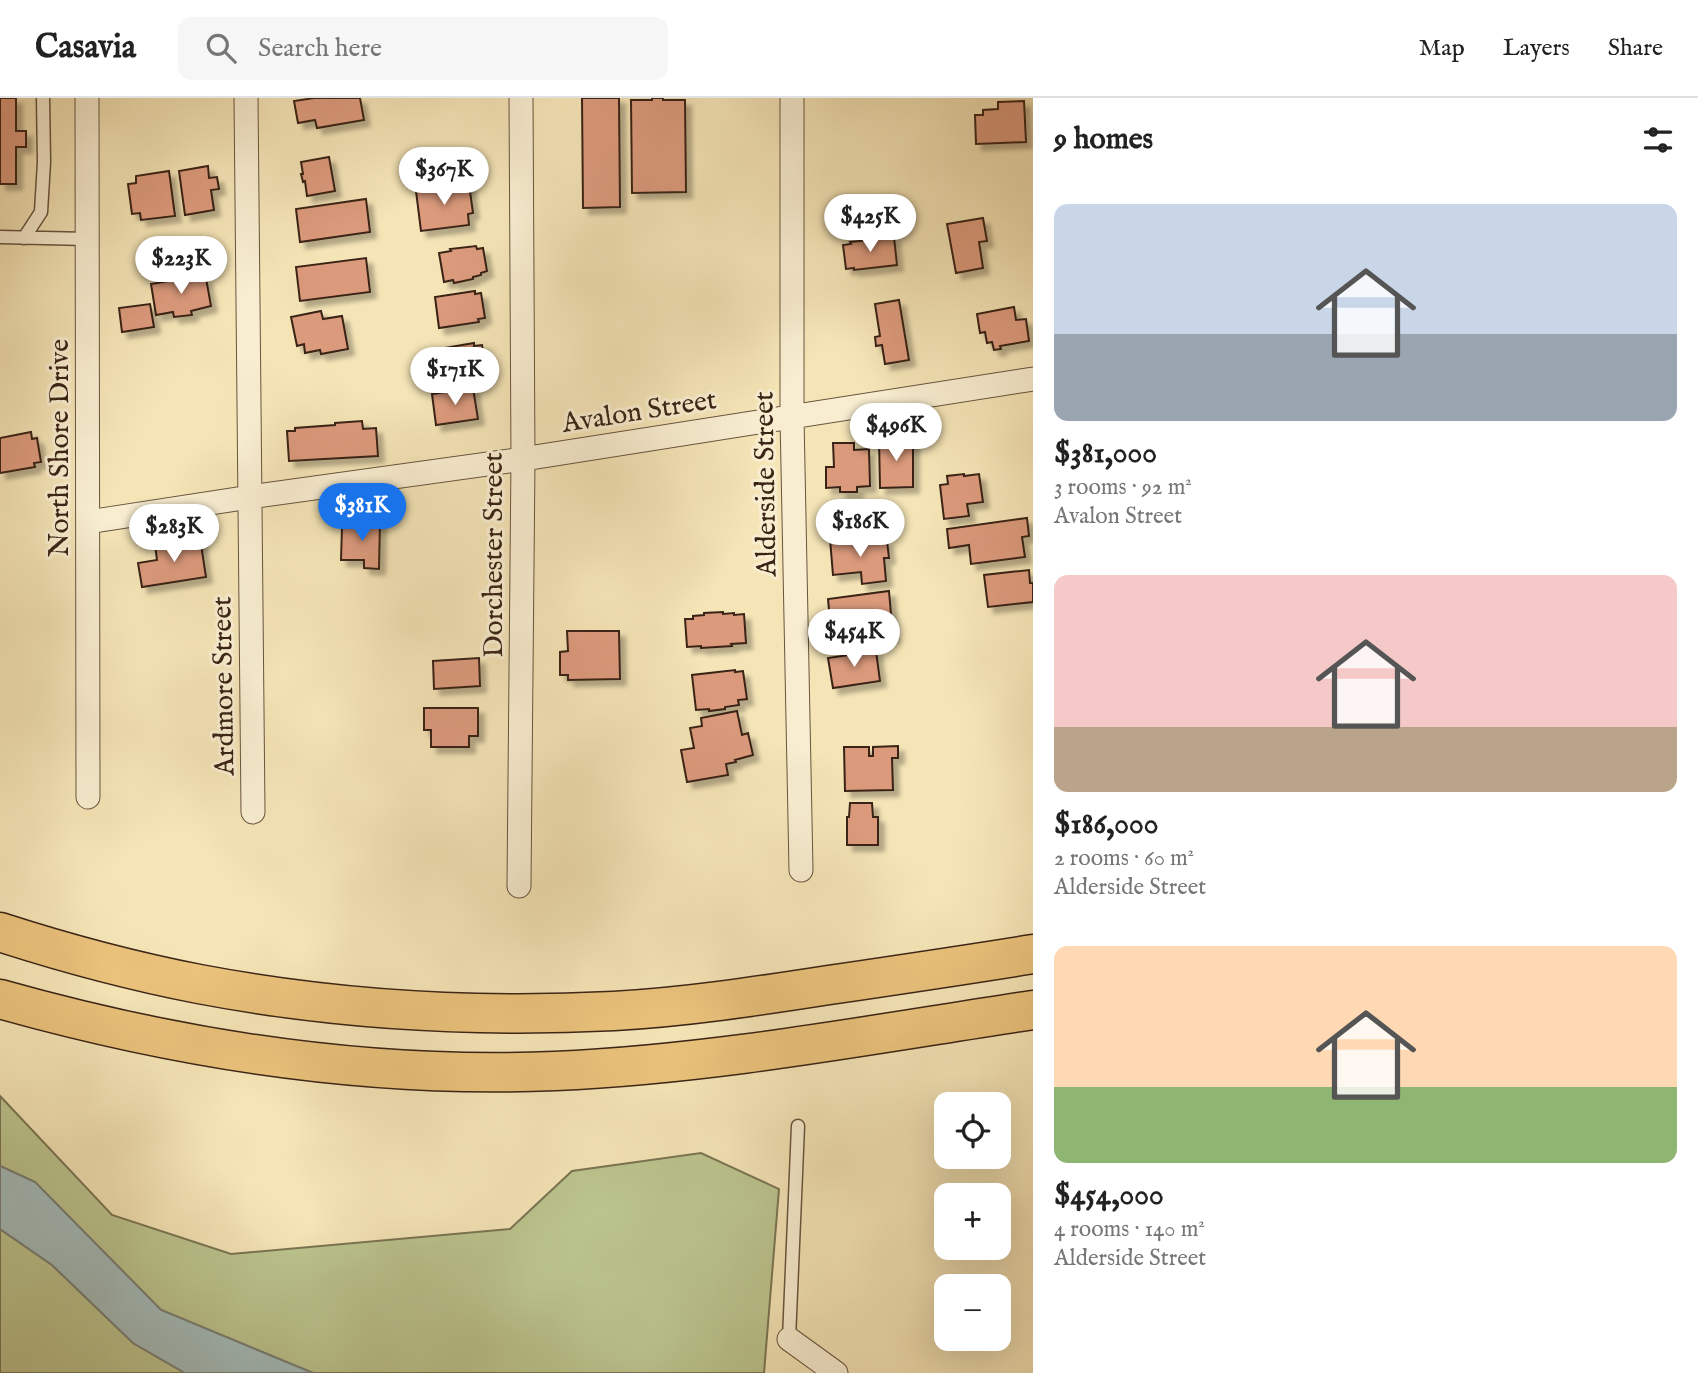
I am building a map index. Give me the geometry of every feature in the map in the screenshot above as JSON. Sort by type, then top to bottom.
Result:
[{"type":"highway","points":[[0,932],[116,965],[199,984],[282,998],[448,1013],[605,1011],[688,1004],[1033,954]]},
{"type":"highway","points":[[0,999],[139,1035],[239,1052],[370,1068],[472,1072],[555,1071],[721,1057],[1033,1010]]},
{"type":"street","name":"North Shore Drive","points":[[87,98],[88,797]]},
{"type":"street","name":"Ardmore Street","points":[[246,98],[253,811]]},
{"type":"street","name":"Dorchester Street","points":[[519,886],[523,459],[521,98]]},
{"type":"street","name":"Alderside Street","points":[[792,98],[792,416],[802,870]]},
{"type":"street","name":"Avalon Street","points":[[88,522],[523,459],[1033,379]]},
{"type":"street","points":[[789,1339],[836,1373]]},
{"type":"lane","points":[[24,238],[41,212],[44,162],[43,98]]},
{"type":"lane","points":[[0,237],[88,239]]},
{"type":"lane","points":[[789,1339],[799,1126]]},
{"type":"green space","points":[[0,1096],[112,1215],[231,1254],[510,1229],[572,1171],[701,1153],[779,1189],[764,1373],[313,1373],[161,1310],[35,1182],[0,1166]]},
{"type":"green space","points":[[0,1229],[52,1265],[133,1343],[185,1373],[0,1373]]},
{"type":"water","points":[[0,1166],[35,1182],[161,1310],[313,1373],[185,1373],[133,1343],[52,1265],[0,1229]]},
{"type":"building","points":[[0,98],[16,98],[16,131],[26,131],[26,147],[16,147],[16,184],[0,184]]},
{"type":"building","points":[[360,98],[364,120],[317,128],[315,120],[298,123],[294,101]]},
{"type":"building","points":[[582,98],[619,98],[620,207],[583,208]]},
{"type":"building","points":[[631,100],[685,100],[686,192],[632,193]]},
{"type":"building","points":[[1024,101],[1026,142],[976,144],[975,115],[983,115],[983,110],[998,109],[998,102]]},
{"type":"building","points":[[329,157],[335,191],[307,196],[301,162]]},
{"type":"building","points":[[208,166],[209,178],[217,177],[219,189],[211,190],[214,210],[185,215],[179,171]]},
{"type":"building","points":[[169,171],[175,216],[141,220],[140,213],[132,214],[128,184],[136,183],[136,176]]},
{"type":"building","points":[[469,184],[473,213],[468,214],[469,225],[421,231],[416,191]]},
{"type":"building","points":[[366,199],[370,232],[300,242],[296,209]]},
{"type":"building","points":[[983,218],[987,241],[979,242],[983,268],[956,273],[947,224]]},
{"type":"building","points":[[894,237],[897,265],[846,269],[843,245]]},
{"type":"building","points":[[476,246],[477,249],[483,248],[487,271],[473,279],[444,282],[439,253]]},
{"type":"building","points":[[366,258],[370,292],[300,301],[296,267]]},
{"type":"building","points":[[197,276],[198,279],[206,278],[211,306],[191,311],[192,315],[174,317],[173,312],[156,315],[151,284]]},
{"type":"building","points":[[475,291],[475,294],[481,293],[485,318],[478,319],[479,322],[439,328],[435,297]]},
{"type":"building","points":[[899,300],[909,360],[885,364],[882,345],[876,346],[875,337],[880,336],[875,304]]},
{"type":"building","points":[[150,304],[154,327],[122,332],[119,308]]},
{"type":"building","points":[[1014,307],[1016,320],[1026,319],[1029,341],[1000,346],[1001,349],[994,350],[992,342],[987,343],[985,332],[980,333],[977,314]]},
{"type":"building","points":[[321,311],[323,319],[342,316],[348,349],[321,354],[320,350],[305,353],[304,344],[297,346],[291,317]]},
{"type":"building","points":[[474,343],[474,346],[482,345],[486,369],[480,371],[481,375],[439,382],[433,350]]},
{"type":"building","points":[[473,388],[478,419],[436,425],[432,394]]},
{"type":"building","points":[[362,421],[363,429],[376,428],[378,456],[289,461],[287,431]]},
{"type":"building","points":[[31,432],[32,439],[37,438],[41,462],[34,463],[35,467],[0,473],[0,438]]},
{"type":"building","points":[[879,439],[913,439],[913,487],[880,488]]},
{"type":"building","points":[[833,443],[854,443],[854,450],[869,449],[870,486],[857,487],[857,492],[840,492],[840,487],[826,488],[826,467],[834,467]]},
{"type":"building","points":[[979,474],[983,502],[967,504],[969,516],[944,519],[940,485],[948,484],[947,476]]},
{"type":"building","points":[[1027,518],[1029,536],[1022,537],[1025,557],[971,564],[969,545],[949,548],[947,529]]},
{"type":"building","points":[[351,522],[380,522],[379,569],[364,568],[364,560],[341,560],[342,527],[351,527]]},
{"type":"building","points":[[853,537],[854,544],[887,541],[889,558],[884,558],[886,581],[862,584],[861,572],[833,575],[830,539]]},
{"type":"building","points":[[200,538],[206,577],[142,587],[138,563],[157,560],[155,545]]},
{"type":"building","points":[[1029,570],[1030,583],[1033,583],[1033,602],[988,607],[984,575]]},
{"type":"building","points":[[889,591],[893,637],[865,640],[864,629],[831,631],[828,599]]},
{"type":"building","points":[[704,613],[744,614],[746,643],[687,647],[685,619],[693,619],[693,616]]},
{"type":"building","points":[[567,631],[619,631],[620,679],[568,680],[568,675],[560,675],[560,652],[568,651]]},
{"type":"building","points":[[876,651],[880,681],[833,688],[828,658]]},
{"type":"building","points":[[479,658],[480,686],[434,689],[433,661]]},
{"type":"building","points":[[743,671],[747,699],[738,700],[739,705],[725,709],[696,710],[692,675]]},
{"type":"building","points":[[424,708],[478,708],[478,736],[469,736],[469,747],[431,747],[431,730],[424,730]]},
{"type":"building","points":[[737,711],[742,735],[748,733],[753,755],[726,764],[728,775],[687,782],[681,750],[694,748],[690,728],[702,726],[701,718]]},
{"type":"building","points":[[898,746],[898,758],[892,758],[893,790],[845,791],[844,747],[869,747],[869,756],[873,756],[873,747]]},
{"type":"building","points":[[850,803],[872,803],[873,817],[878,817],[878,845],[847,845]]}]
